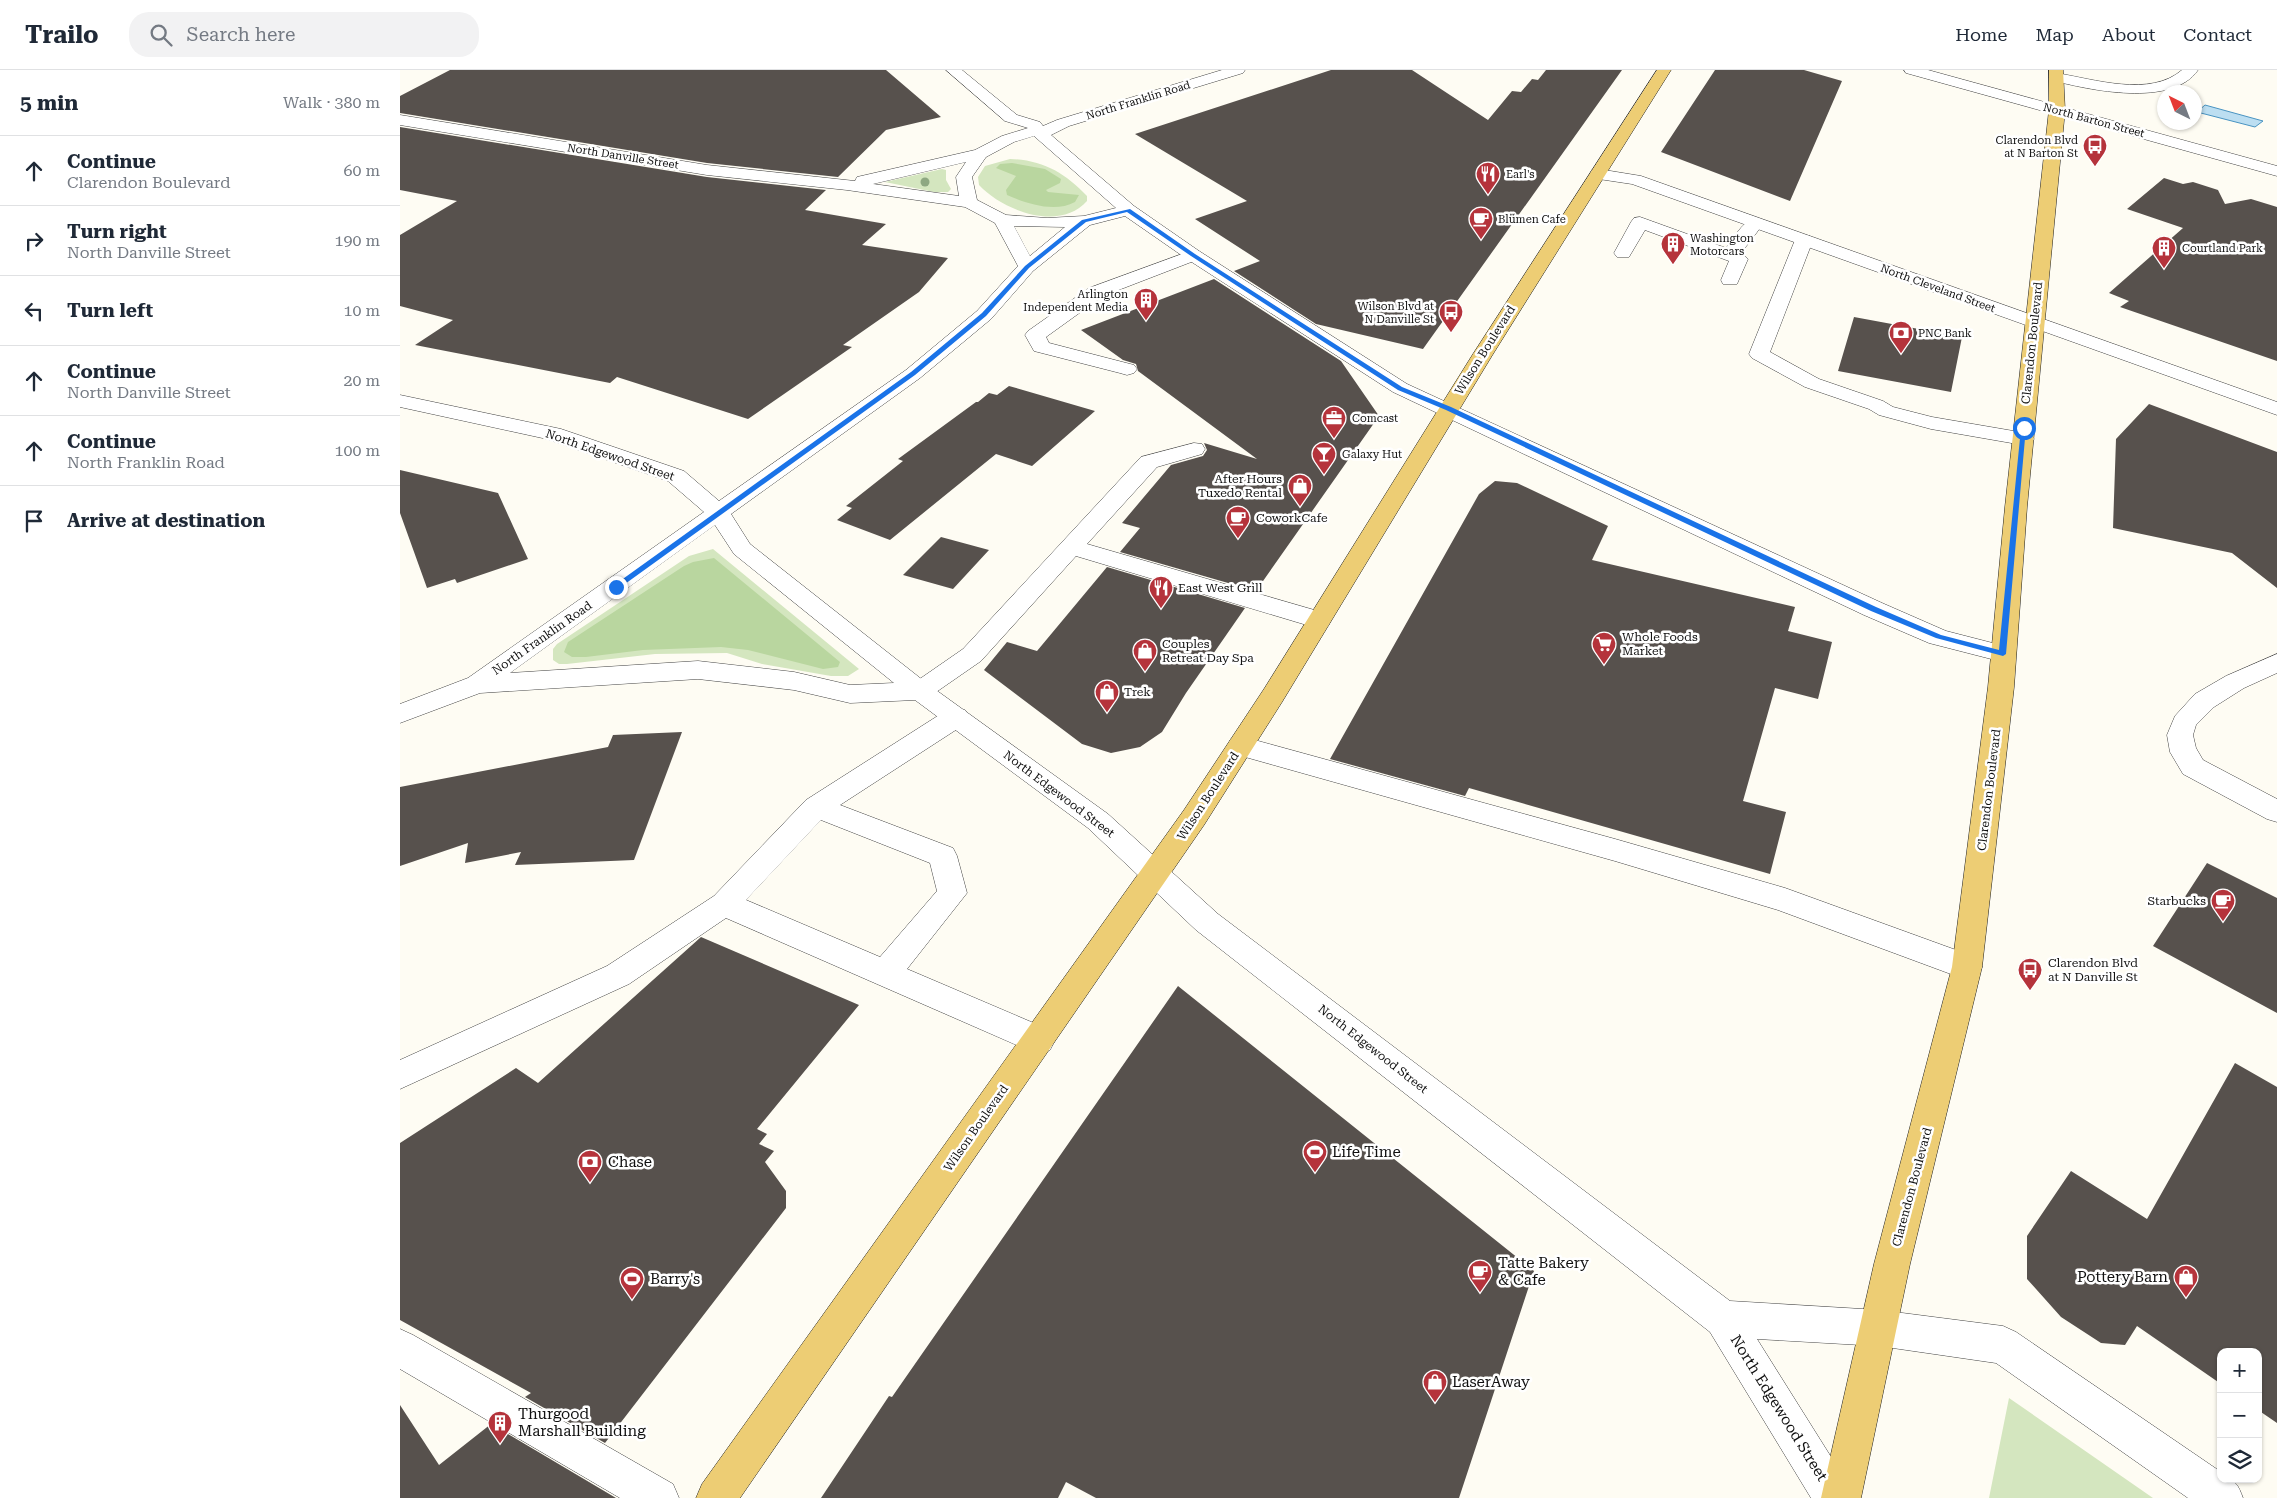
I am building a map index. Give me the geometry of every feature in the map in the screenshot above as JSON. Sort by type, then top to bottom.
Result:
[{"type":"main road","name":"Wilson Boulevard","points":[[716,1498],[1157,873],[1240,746],[1448,409],[1664,70]]},
{"type":"main road","name":"Clarendon Boulevard","points":[[1841,1498],[1892,1264],[1967,967],[2003,654],[2034,321],[2057,110],[2056,74]]},
{"type":"street","points":[[953,70],[1011,118],[1034,125],[1039,132],[1085,170],[1128,210],[1193,255],[1400,388],[1873,609],[1938,637],[2003,654]]},
{"type":"street","name":"North Franklin Road","points":[[980,154],[1008,139],[1039,132],[1238,70]]},
{"type":"street","name":"North Barton Street","points":[[1911,70],[2277,171]]},
{"type":"street","points":[[2056,74],[2126,87],[2163,88],[2184,79],[2191,70]]},
{"type":"street","points":[[1008,139],[1011,118]]},
{"type":"street","name":"North Danville Street","points":[[400,120],[707,170],[847,185],[969,203],[1002,220]]},
{"type":"street","points":[[969,203],[964,176],[980,154]]},
{"type":"street","name":"North Danville Street","points":[[847,185],[980,154]]},
{"type":"street","name":"North Cleveland Street","points":[[1598,174],[1635,180],[2277,409]]},
{"type":"street","points":[[1002,220],[1047,223],[1084,221],[1128,210]]},
{"type":"street","points":[[1002,220],[1027,267],[1084,221]]},
{"type":"street","points":[[1623,253],[1640,222],[1739,259],[1730,280]]},
{"type":"street","points":[[1730,255],[1755,223]]},
{"type":"street","points":[[1804,240],[1759,354],[1812,383],[1876,405],[1891,404],[2024,434]]},
{"type":"street","points":[[1127,369],[1041,347],[1035,335],[1096,292],[1193,255]]},
{"type":"street","name":"North Franklin Road","points":[[400,714],[477,684],[719,513],[913,374],[984,314],[1027,267]]},
{"type":"street","name":"North Edgewood Street","points":[[400,401],[553,434],[676,476],[719,513],[742,549],[920,691],[1098,821],[1157,873],[1207,922],[1723,1318],[1834,1498]]},
{"type":"street","points":[[477,684],[698,670],[794,681],[850,694],[920,691],[972,655],[1149,462],[1194,449]]},
{"type":"street","points":[[1073,547],[1319,620]]},
{"type":"street","points":[[2277,663],[2218,690],[2185,719],[2179,736],[2185,755],[2193,767],[2277,812]]},
{"type":"street","points":[[400,1075],[618,975],[724,904],[816,807],[956,717]]},
{"type":"street","points":[[1240,746],[1615,850],[1785,900],[1967,967]]},
{"type":"street","points":[[816,807],[943,856],[952,893],[884,973]]},
{"type":"street","points":[[724,904],[1039,1040]]},
{"type":"street","name":"North Edgewood Street","points":[[1723,1318],[1879,1328],[2002,1345],[2223,1498]]},
{"type":"street","points":[[400,1348],[659,1498]]},
{"type":"green space","points":[[1010,159],[1033,162],[1053,169],[1079,188],[1087,196],[1087,201],[1076,210],[1062,215],[1047,216],[1017,210],[1002,203],[979,185],[978,177],[985,166]]},
{"type":"green space","points":[[1012,163],[1045,169],[1061,179],[1060,183],[1046,190],[1048,192],[1079,195],[1075,202],[1059,207],[1050,207],[1032,204],[1007,195],[1006,190],[1016,176],[996,168],[1000,164]]},
{"type":"green space","points":[[942,169],[946,170],[946,180],[951,189],[948,192],[934,192],[885,182]]},
{"type":"green space","points":[[713,549],[859,669],[848,676],[831,676],[762,664],[727,653],[655,654],[567,664],[559,664],[553,660],[553,649],[557,644],[689,556]]},
{"type":"green space","points":[[714,558],[840,662],[838,667],[823,669],[748,650],[721,647],[643,650],[586,657],[572,657],[564,652],[568,642],[684,566],[693,562]]},
{"type":"green space","points":[[2009,1398],[2153,1498],[1989,1498]]},
{"type":"water","points":[[2205,105],[2263,121],[2255,127],[2202,113],[2202,108]]},
{"type":"building","points":[[450,70],[886,70],[941,117],[886,130],[838,177],[707,163],[400,113],[400,96]]},
{"type":"building","points":[[1331,70],[1412,70],[1488,120],[1512,91],[1521,92],[1532,79],[1538,80],[1546,70],[1622,70],[1423,349],[1316,324],[1234,271],[1260,261],[1195,219],[1247,201],[1135,134]]},
{"type":"building","points":[[1715,70],[1804,70],[1842,81],[1790,201],[1661,152]]},
{"type":"building","points":[[400,127],[707,177],[826,190],[805,210],[886,224],[862,245],[948,258],[919,292],[843,345],[852,347],[748,419],[617,377],[610,383],[415,345],[453,320],[400,306],[400,235],[457,201],[400,190]]},
{"type":"building","name":"Courtland Park","points":[[2164,178],[2183,184],[2193,182],[2218,190],[2225,204],[2251,199],[2277,207],[2277,361],[2120,307],[2129,301],[2109,293],[2183,228],[2127,209]]},
{"type":"building","points":[[1214,279],[1341,361],[1379,416],[1256,591],[1120,552],[1140,528],[1122,523],[1171,465],[1203,456],[1207,450],[1204,443],[1257,459],[1138,371],[1136,364],[1123,360],[1081,330]]},
{"type":"building","name":"PNC Bank","points":[[1854,317],[1962,337],[1951,392],[1838,371]]},
{"type":"building","points":[[1009,386],[1095,411],[1032,466],[996,454],[890,540],[837,520],[852,508],[846,506],[903,461],[898,459],[989,393],[997,395]]},
{"type":"building","points":[[2149,404],[2277,452],[2277,588],[2232,553],[2113,528],[2116,439]]},
{"type":"building","points":[[400,470],[498,493],[528,559],[457,583],[455,579],[427,588],[400,513]]},
{"type":"building","name":"Whole Foods Market","points":[[1495,481],[1517,483],[1608,526],[1592,560],[1795,607],[1788,631],[1832,642],[1818,699],[1775,688],[1743,801],[1786,812],[1770,874],[1469,788],[1465,796],[1330,759],[1479,494]]},
{"type":"building","points":[[941,537],[989,550],[953,589],[903,575]]},
{"type":"building","points":[[1107,567],[1245,608],[1186,693],[1162,732],[1140,747],[1111,753],[1082,744],[984,670],[1007,642],[1037,651]]},
{"type":"building","points":[[682,732],[634,860],[515,865],[521,852],[465,863],[468,843],[400,866],[400,787],[608,747],[613,735]]},
{"type":"building","name":"Starbucks","points":[[2207,863],[2277,898],[2277,1013],[2153,946]]},
{"type":"building","name":"Chase","points":[[701,937],[859,1005],[757,1129],[767,1134],[759,1144],[774,1151],[765,1162],[786,1191],[786,1208],[605,1443],[525,1397],[531,1393],[400,1320],[400,1143],[516,1068],[538,1083]]},
{"type":"building","points":[[1178,986],[1534,1271],[1459,1498],[1096,1498],[1066,1482],[1058,1498],[821,1498],[889,1396],[892,1397]]},
{"type":"building","points":[[2235,1063],[2277,1087],[2277,1423],[2262,1413],[2262,1348],[2217,1348],[2217,1381],[2137,1326],[2125,1345],[2101,1343],[2061,1317],[2027,1279],[2027,1236],[2071,1171],[2147,1219]]},
{"type":"building","name":"Thurgood Marshall Building","points":[[400,1405],[439,1465],[491,1424],[616,1498],[400,1498]]},
{"type":"place","name":"Clarendon Blvd at N Barton St","points":[[2095,167]]},
{"type":"place","name":"Earl's","points":[[1488,195]]},
{"type":"place","name":"Blümen Cafe","points":[[1481,240]]},
{"type":"place","name":"Washington Motorcars","points":[[1673,265]]},
{"type":"place","name":"Courtland Park","points":[[2164,269]]},
{"type":"place","name":"Arlington Independent Media","points":[[1146,321]]},
{"type":"place","name":"Wilson Blvd at N Danville St","points":[[1451,333]]},
{"type":"place","name":"PNC Bank","points":[[1901,354]]},
{"type":"place","name":"Comcast","points":[[1334,439]]},
{"type":"place","name":"Galaxy Hut","points":[[1324,475]]},
{"type":"place","name":"After Hours Tuxedo Rental","points":[[1300,507]]},
{"type":"place","name":"CoworkCafe","points":[[1238,539]]},
{"type":"place","name":"East West Grill","points":[[1161,609]]},
{"type":"place","name":"Whole Foods Market","points":[[1604,665]]},
{"type":"place","name":"Couples Retreat Day Spa","points":[[1145,672]]},
{"type":"place","name":"Trek","points":[[1107,713]]},
{"type":"place","name":"Starbucks","points":[[2223,922]]},
{"type":"place","name":"Clarendon Blvd at N Danville St","points":[[2030,991]]},
{"type":"place","name":"Life Time","points":[[1315,1173]]},
{"type":"place","name":"Chase","points":[[590,1183]]},
{"type":"place","name":"Tatte Bakery & Cafe","points":[[1480,1293]]},
{"type":"place","name":"Pottery Barn","points":[[2186,1298]]},
{"type":"place","name":"Barry's","points":[[632,1300]]},
{"type":"place","name":"LaserAway","points":[[1435,1403]]},
{"type":"place","name":"Thurgood Marshall Building","points":[[500,1444]]},
{"type":"route","points":[[616,587],[913,374],[984,314],[1027,267],[1084,221],[1128,210],[1193,255],[1400,388],[1873,609],[1938,637],[2003,654],[2024,428]]}]
